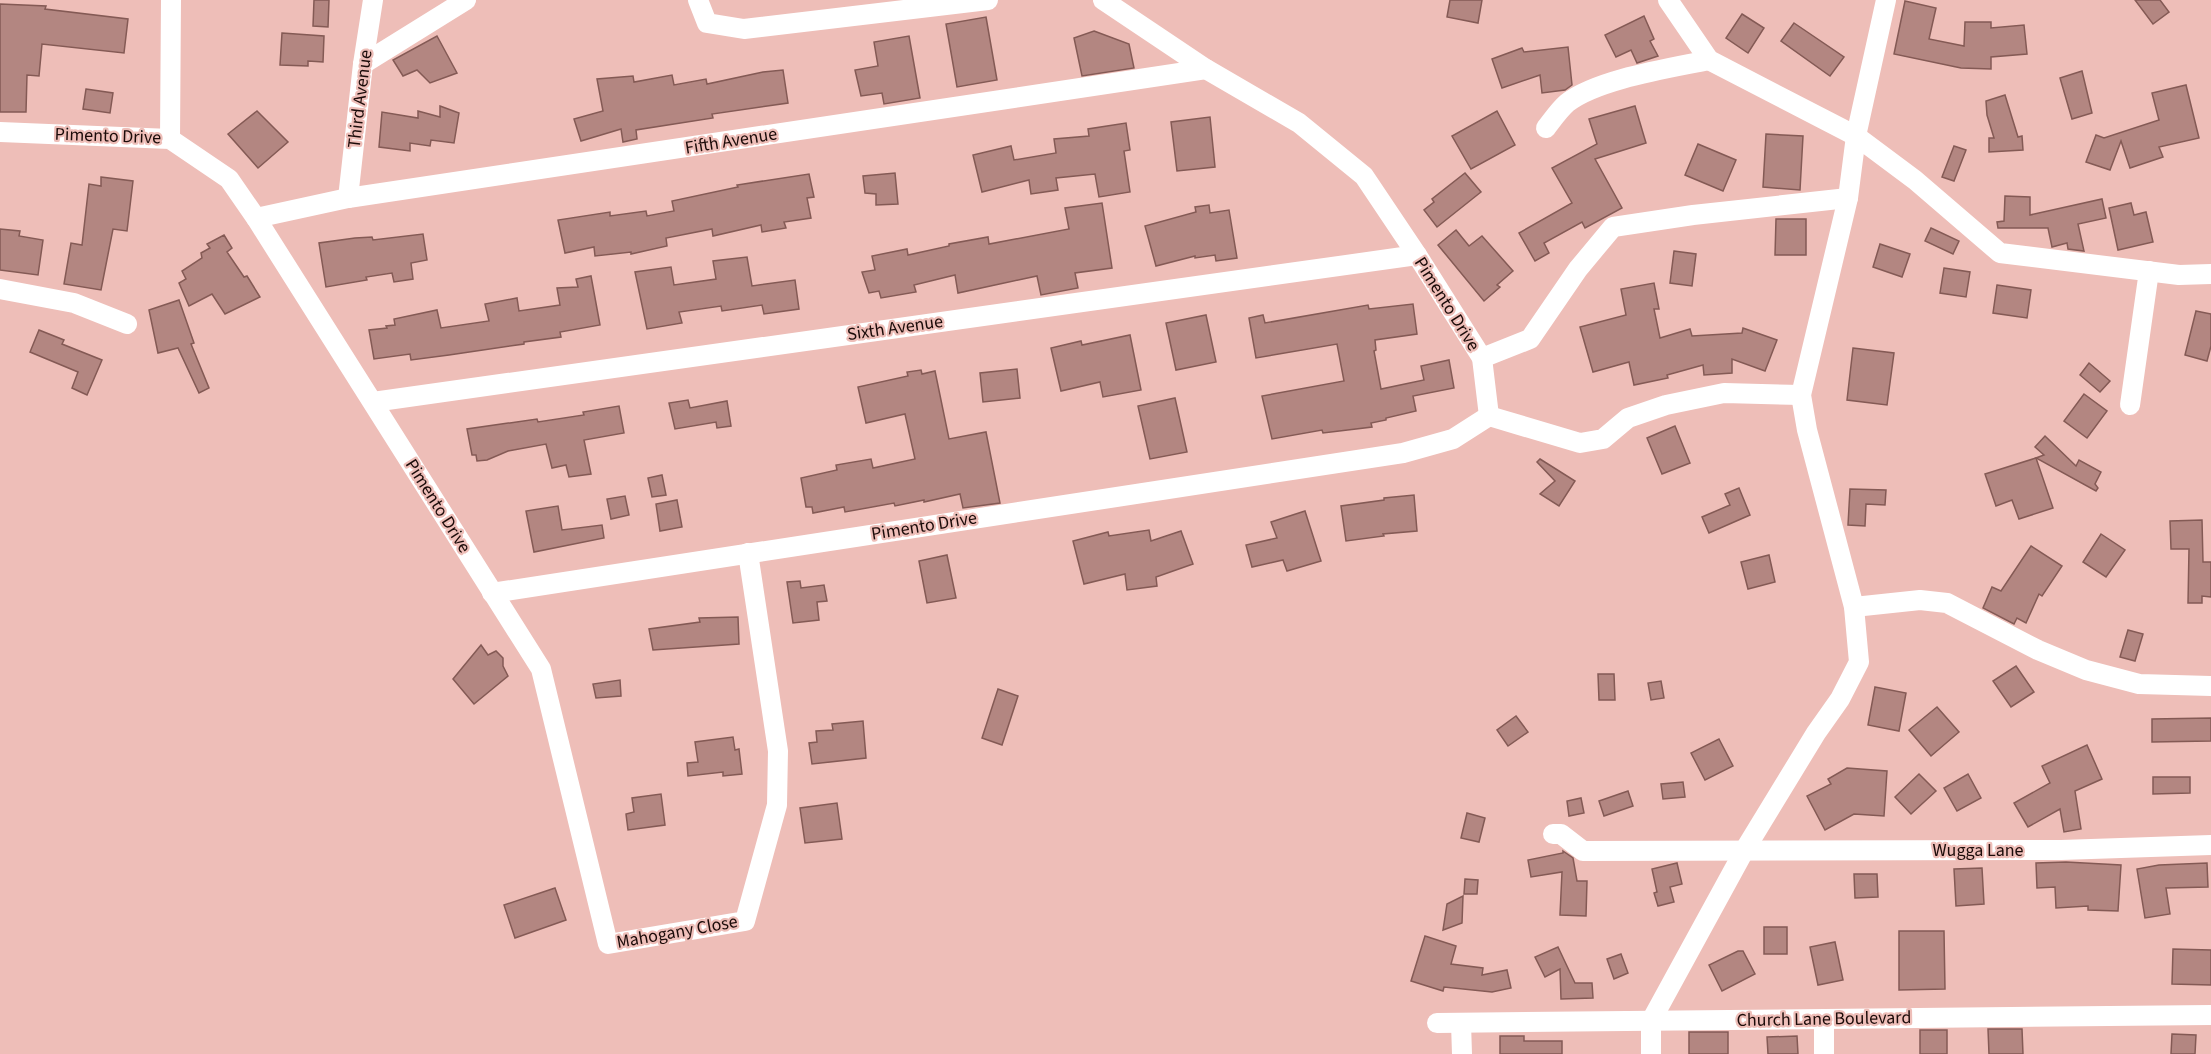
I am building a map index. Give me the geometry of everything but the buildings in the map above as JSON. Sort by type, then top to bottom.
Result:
[{"type":"street","points":[[170,139],[171,0]]},
{"type":"street","name":"Third Avenue","points":[[348,198],[363,64],[373,0]]},
{"type":"street","points":[[363,64],[466,0]]},
{"type":"street","points":[[698,0],[707,22],[744,29],[988,0]]},
{"type":"street","name":"Pimento Drive","points":[[0,132],[170,139],[229,178],[492,593],[1403,453],[1453,439],[1489,416],[1482,358],[1364,176],[1299,123],[1206,69],[1103,0]]},
{"type":"street","points":[[1668,0],[1709,60],[1856,136],[1915,180],[2000,253],[2179,275],[2211,274]]},
{"type":"street","points":[[1652,1054],[1651,1021],[1744,851],[1809,743],[1840,699],[1859,663],[1854,607],[1808,430],[1802,395],[1848,198],[1856,136],[1886,0]]},
{"type":"street","points":[[1546,128],[1557,112],[1569,101],[1608,83],[1709,60]]},
{"type":"street","name":"Fifth Avenue","points":[[256,218],[348,198],[1206,69]]},
{"type":"street","points":[[1482,358],[1530,339],[1578,269],[1613,227],[1693,215],[1848,198]]},
{"type":"street","name":"Sixth Avenue","points":[[373,402],[1417,255]]},
{"type":"street","points":[[2130,405],[2149,271]]},
{"type":"street","points":[[0,289],[74,303],[127,324]]},
{"type":"street","points":[[1489,416],[1580,443],[1603,439],[1628,418],[1666,405],[1724,393],[1802,395]]},
{"type":"street","name":"Mahogany Close","points":[[492,593],[541,669],[608,944],[745,921],[777,805],[778,752],[748,553]]},
{"type":"street","points":[[1854,607],[1920,600],[1947,603],[2038,650],[2086,670],[2139,684],[2211,686]]},
{"type":"street","name":"Wugga Lane","points":[[1553,834],[1561,834],[1582,851],[2061,850],[2211,845]]},
{"type":"street","name":"Church Lane Boulevard","points":[[1437,1023],[2211,1015]]},
{"type":"street","points":[[1824,1020],[1824,1054]]},
{"type":"street","points":[[1461,1023],[1462,1054]]}]
